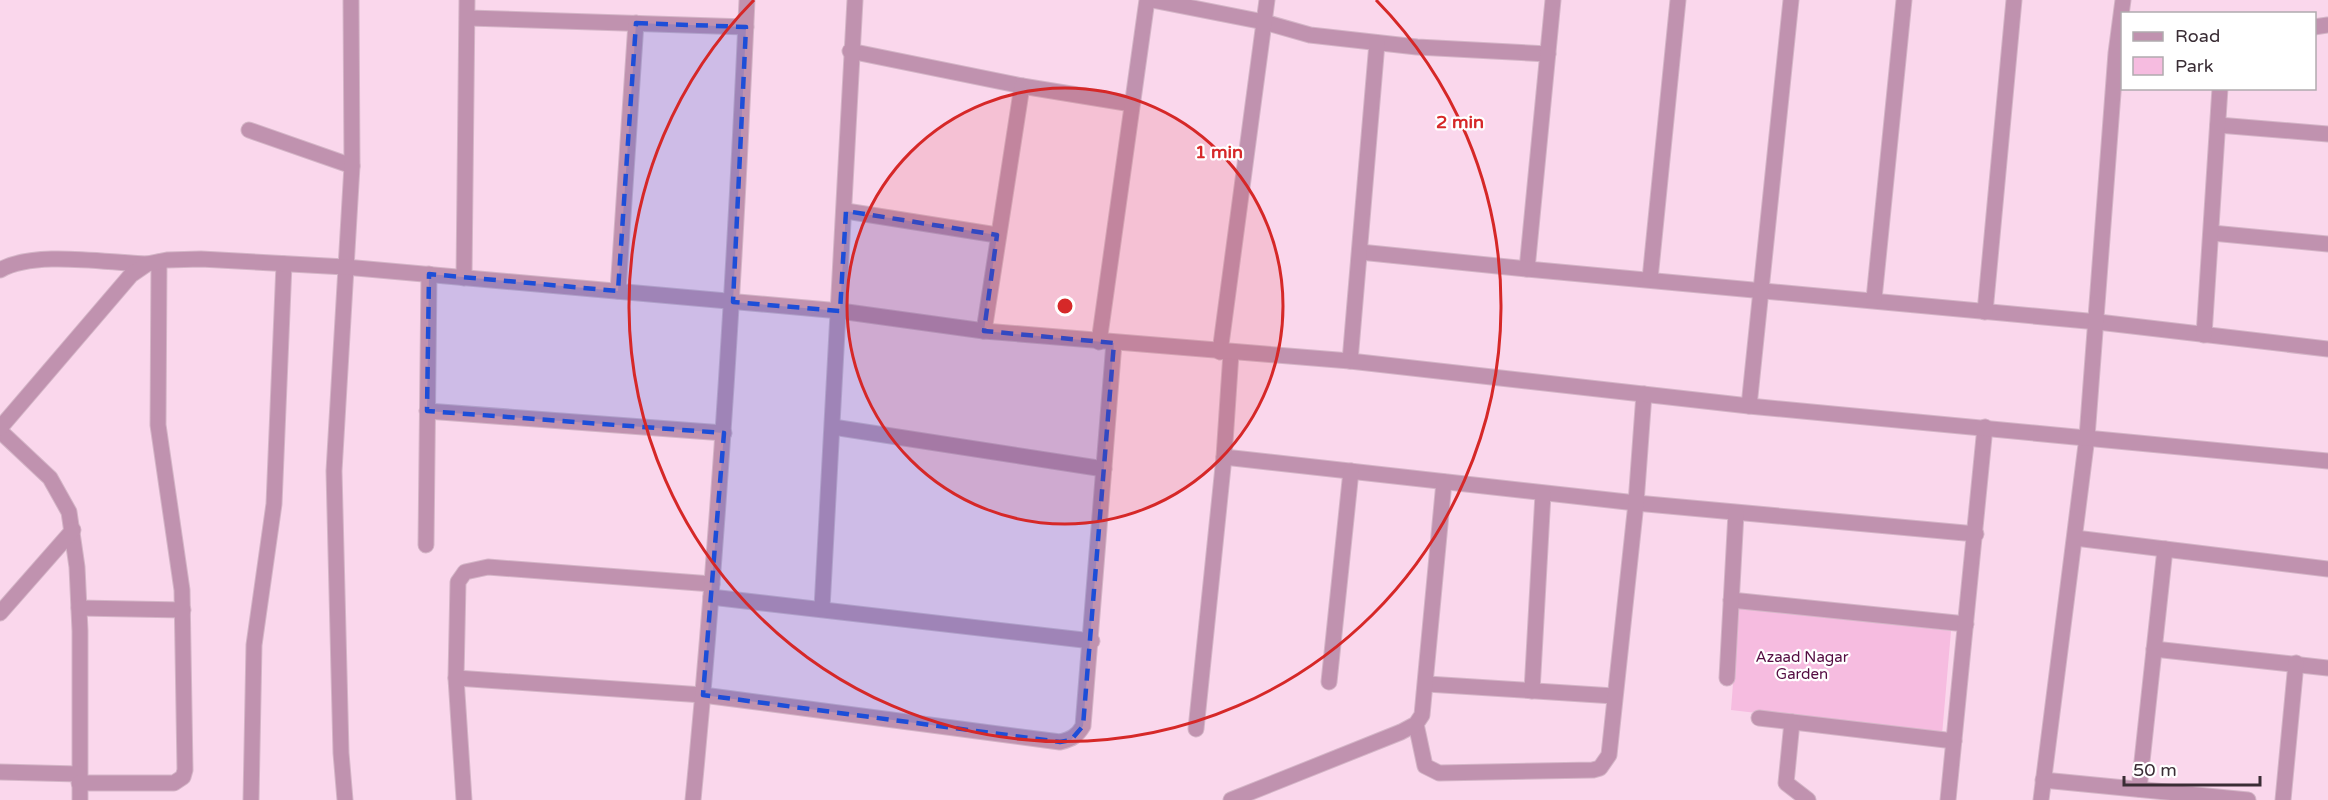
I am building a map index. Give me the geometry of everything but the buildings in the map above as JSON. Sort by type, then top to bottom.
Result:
[{"type":"street","points":[[345,800],[340,742],[334,471],[352,166],[351,0]]},
{"type":"street","points":[[464,278],[468,0]]},
{"type":"street","points":[[693,800],[712,591],[733,302],[747,0]]},
{"type":"street","points":[[822,608],[846,211],[850,51],[855,0]]},
{"type":"street","points":[[456,678],[703,695],[1060,742],[1071,740],[1079,734],[1083,726],[1092,641],[1104,469],[1107,342],[1132,104],[1146,0]]},
{"type":"street","points":[[1152,0],[1264,22],[1310,35],[1377,43],[1548,54]]},
{"type":"street","points":[[1196,729],[1224,457],[1225,353],[1267,0]]},
{"type":"street","points":[[1527,269],[1553,0]]},
{"type":"street","points":[[1650,279],[1678,0]]},
{"type":"street","points":[[1749,406],[1791,0]]},
{"type":"street","points":[[1874,299],[1904,0]]},
{"type":"street","points":[[1985,312],[2014,0]]},
{"type":"street","points":[[468,18],[746,27]]},
{"type":"street","points":[[618,291],[636,23]]},
{"type":"street","points":[[2041,800],[2087,437],[2121,26]]},
{"type":"street","points":[[1350,361],[1377,43]]},
{"type":"street","points":[[850,51],[1022,86],[1132,104]]},
{"type":"street","points":[[984,331],[997,235],[1022,86]]},
{"type":"street","points":[[2204,335],[2220,90]]},
{"type":"street","points":[[2218,125],[2328,134]]},
{"type":"street","points":[[249,130],[352,166]]},
{"type":"street","points":[[846,211],[997,235]]},
{"type":"street","points":[[2212,233],[2328,244]]},
{"type":"street","points":[[1360,252],[2098,321],[2328,349]]},
{"type":"street","points":[[0,270],[19,262],[40,260],[153,263],[201,259],[345,267],[840,311],[984,331],[1225,353],[1350,361],[1749,406],[1985,426],[2328,461]]},
{"type":"street","points":[[80,800],[79,608],[73,530],[65,500],[50,478],[0,430],[110,296],[130,275],[153,263]]},
{"type":"street","points":[[0,772],[80,779],[174,783],[183,777],[186,755],[183,610],[158,425],[153,263]]},
{"type":"street","points":[[251,800],[254,645],[274,504],[284,264]]},
{"type":"street","points":[[426,545],[429,274]]},
{"type":"street","points":[[1416,724],[1422,759],[1429,770],[1439,773],[1593,770],[1600,768],[1609,755],[1636,503],[1644,394]]},
{"type":"street","points":[[427,411],[724,433]]},
{"type":"street","points":[[833,426],[1104,469]]},
{"type":"street","points":[[1948,800],[1985,426]]},
{"type":"street","points":[[1224,457],[1543,494],[1976,534]]},
{"type":"street","points":[[1329,682],[1351,471]]},
{"type":"street","points":[[1231,800],[1416,724],[1422,715],[1427,684],[1444,482]]},
{"type":"street","points":[[1532,690],[1543,494]]},
{"type":"street","points":[[1727,678],[1736,513]]},
{"type":"street","points":[[0,612],[73,530]]},
{"type":"street","points":[[2075,538],[2328,569]]},
{"type":"street","points":[[2139,789],[2164,549]]},
{"type":"street","points":[[464,800],[456,678],[458,582],[465,572],[473,569],[489,567],[712,591],[822,608],[1092,641]]},
{"type":"street","points":[[1731,600],[1966,624]]},
{"type":"street","points":[[79,608],[183,610]]},
{"type":"street","points":[[2154,650],[2328,668]]},
{"type":"street","points":[[2283,800],[2296,663]]},
{"type":"street","points":[[1427,684],[1614,696]]},
{"type":"street","points":[[1759,718],[1954,741]]},
{"type":"street","points":[[1792,722],[1786,783],[1808,800]]},
{"type":"street","points":[[2043,780],[2248,800]]},
{"type":"highlighted area","points":[[636,23],[746,27],[733,302],[840,311],[846,211],[997,235],[984,331],[1114,343],[1083,726],[1071,740],[1060,742],[703,695],[724,433],[427,411],[429,274],[618,291]]},
{"type":"green space","name":"Azaad Nagar Garden","points":[[1739,605],[1951,631],[1942,735],[1731,710]]}]
